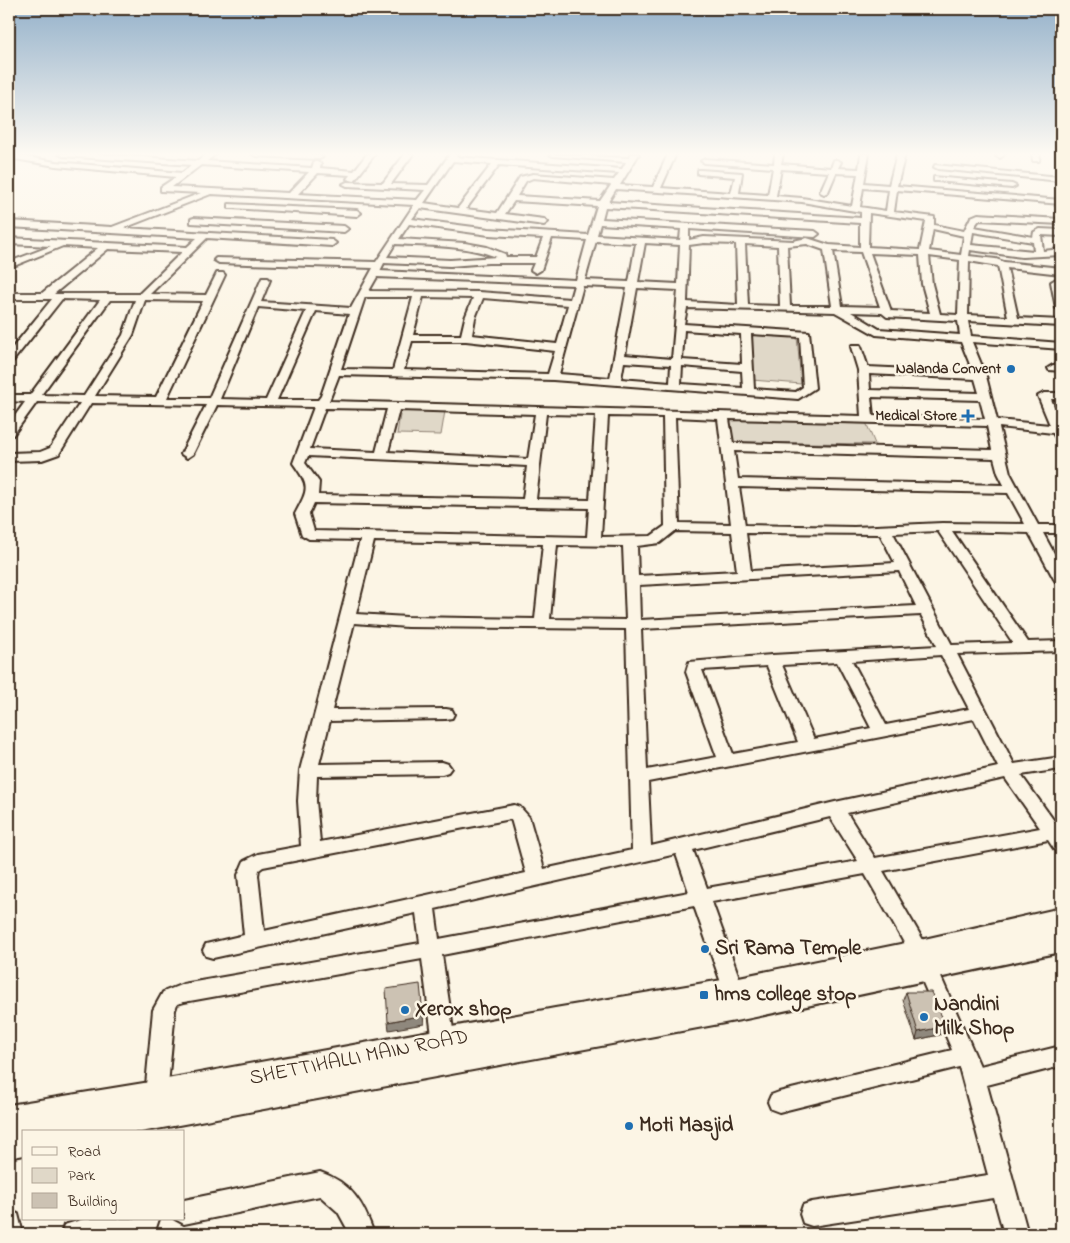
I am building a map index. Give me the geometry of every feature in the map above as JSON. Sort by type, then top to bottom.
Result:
[{"type":"main road","name":"SHETTIHALLI MAIN ROAD","points":[[72,1130],[694,1016],[924,961],[1061,919]]},
{"type":"main road","name":"SHETTIHALLI MAIN ROAD","points":[[9,1120],[156,1096],[564,1019],[1061,940]]},
{"type":"main road","points":[[9,1142],[22,1139]]},
{"type":"street","points":[[110,230],[159,212]]},
{"type":"street","points":[[159,233],[217,212]]},
{"type":"street","points":[[324,212],[357,213]]},
{"type":"street","points":[[413,212],[378,266],[355,311],[327,396],[321,404],[299,463],[311,476],[313,492],[302,514],[309,535],[630,542],[655,540],[672,527],[854,531],[942,527],[1061,529]]},
{"type":"street","points":[[468,212],[499,216],[551,212]]},
{"type":"street","points":[[499,216],[502,212]]},
{"type":"street","points":[[537,234],[551,212]]},
{"type":"street","points":[[553,377],[599,212]]},
{"type":"street","points":[[711,212],[865,221]]},
{"type":"street","points":[[865,212],[864,248],[887,314],[1061,323]]},
{"type":"street","points":[[873,212],[931,219],[924,253],[927,284],[936,318]]},
{"type":"street","points":[[982,212],[974,219],[968,232],[966,247],[963,319],[966,338],[986,397],[1004,473],[1061,579]]},
{"type":"street","points":[[1013,212],[1044,220],[1061,221]]},
{"type":"street","points":[[1042,212],[1044,220]]},
{"type":"street","points":[[219,260],[324,253],[357,213]]},
{"type":"street","points":[[819,218],[822,242],[838,310]]},
{"type":"street","points":[[194,221],[344,229]]},
{"type":"street","points":[[407,221],[477,231],[684,243],[704,240],[782,244],[807,241],[822,242]]},
{"type":"street","points":[[597,221],[686,226],[864,248],[965,258],[996,262],[1002,265],[1061,272]]},
{"type":"street","points":[[9,224],[250,239],[324,253],[378,266],[535,281],[682,288]]},
{"type":"street","points":[[250,239],[265,224]]},
{"type":"street","points":[[675,387],[686,226]]},
{"type":"street","points":[[929,226],[1038,240]]},
{"type":"street","points":[[1040,254],[1037,234],[1040,232],[1061,233]]},
{"type":"street","points":[[528,300],[535,281],[537,264],[549,234]]},
{"type":"street","points":[[9,457],[42,456],[55,451],[131,329],[137,306],[142,297],[204,236]]},
{"type":"street","points":[[615,382],[640,240]]},
{"type":"street","points":[[9,241],[188,250]]},
{"type":"street","points":[[393,241],[465,246],[484,250],[492,258]]},
{"type":"street","points":[[740,241],[743,308]]},
{"type":"street","points":[[9,265],[64,244]]},
{"type":"street","points":[[782,244],[785,309]]},
{"type":"street","points":[[45,296],[106,246]]},
{"type":"street","points":[[966,247],[1022,254],[1061,252]]},
{"type":"street","points":[[378,266],[450,264],[492,258],[537,264]]},
{"type":"street","points":[[1002,265],[1014,322]]},
{"type":"street","points":[[160,401],[220,275]]},
{"type":"street","points":[[187,454],[213,402],[265,280]]},
{"type":"street","points":[[1056,282],[1061,308]]},
{"type":"street","points":[[363,294],[479,295],[574,302]]},
{"type":"street","points":[[398,373],[419,294]]},
{"type":"street","points":[[466,338],[470,318],[479,295]]},
{"type":"street","points":[[9,304],[12,296],[209,298]]},
{"type":"street","points":[[9,359],[60,296]]},
{"type":"street","points":[[9,432],[107,297]]},
{"type":"street","points":[[254,304],[355,311]]},
{"type":"street","points":[[682,305],[743,308],[886,310]]},
{"type":"street","points":[[270,404],[312,308]]},
{"type":"street","points":[[838,310],[860,321],[876,332],[1061,346]]},
{"type":"street","points":[[334,372],[553,377],[798,396],[809,388],[805,334],[679,327]]},
{"type":"street","points":[[746,330],[749,393]]},
{"type":"street","points":[[408,338],[466,338],[561,348]]},
{"type":"street","points":[[856,347],[863,370],[867,420]]},
{"type":"street","points":[[620,358],[748,368]]},
{"type":"street","points":[[863,370],[980,376]]},
{"type":"street","points":[[865,393],[986,397]]},
{"type":"street","points":[[798,396],[802,418]]},
{"type":"street","points":[[1060,432],[1044,396],[1061,396]]},
{"type":"street","points":[[9,398],[321,404],[993,423],[1060,432]]},
{"type":"street","points":[[380,455],[394,406]]},
{"type":"street","points":[[529,502],[541,410]]},
{"type":"street","points":[[594,542],[602,412]]},
{"type":"street","points":[[668,414],[672,527]]},
{"type":"street","points":[[723,416],[745,576]]},
{"type":"street","points":[[727,447],[1000,454]]},
{"type":"street","points":[[303,452],[535,463]]},
{"type":"street","points":[[732,483],[1012,488]]},
{"type":"street","points":[[310,499],[596,504]]},
{"type":"street","points":[[942,527],[1023,647]]},
{"type":"street","points":[[156,1096],[164,1010],[170,998],[183,993],[432,949],[870,865],[1058,836],[1009,771],[884,530]]},
{"type":"street","points":[[312,850],[307,801],[309,770],[368,537]]},
{"type":"street","points":[[542,624],[550,541]]},
{"type":"street","points":[[630,542],[642,855]]},
{"type":"street","points":[[632,581],[902,567]]},
{"type":"street","points":[[348,618],[407,622],[632,625],[924,610]]},
{"type":"street","points":[[727,761],[694,672],[695,666],[945,650],[1061,646]]},
{"type":"street","points":[[842,656],[881,731]]},
{"type":"street","points":[[772,660],[808,745]]},
{"type":"street","points":[[639,778],[979,713]]},
{"type":"street","points":[[323,716],[446,714]]},
{"type":"street","points":[[213,950],[642,855],[835,809],[1009,771],[1061,763]]},
{"type":"street","points":[[309,770],[442,768]]},
{"type":"street","points":[[835,809],[870,865],[924,961],[965,1056],[974,1078],[1016,1234]]},
{"type":"street","points":[[255,941],[248,875],[251,866],[258,861],[514,812],[520,817],[537,878]]},
{"type":"street","points":[[682,845],[734,991]]},
{"type":"street","points":[[424,903],[444,1043]]},
{"type":"street","points":[[778,1102],[965,1056]]},
{"type":"street","points":[[974,1078],[1061,1056]]},
{"type":"street","points":[[185,1212],[320,1184],[330,1186],[338,1192],[362,1234]]},
{"type":"street","points":[[812,1214],[1002,1185]]},
{"type":"street","points":[[73,1234],[142,1220]]},
{"type":"street","points":[[9,1222],[11,1234]]},
{"type":"green space","points":[[752,333],[797,336],[801,384],[752,380]]},
{"type":"green space","points":[[401,409],[445,411],[441,435],[397,434]]},
{"type":"green space","points":[[726,418],[865,420],[875,444],[731,442]]},
{"type":"building","name":"Xerox shop","points":[[420,984],[423,1015],[388,1022],[386,989]]},
{"type":"building","name":"Nandini Milk Shop","points":[[906,992],[931,992],[946,1026],[918,1032]]},
{"type":"place","name":"Nalanda Convent","points":[[1011,369]]},
{"type":"place","name":"Medical Store","points":[[968,416]]},
{"type":"place","name":"Sri Rama Temple","points":[[705,949]]},
{"type":"place","name":"hms college stop","points":[[704,995]]},
{"type":"place","name":"Xerox shop","points":[[405,1010]]},
{"type":"place","name":"Nandini Milk Shop","points":[[924,1017]]},
{"type":"place","name":"Moti Masjid","points":[[629,1126]]}]
